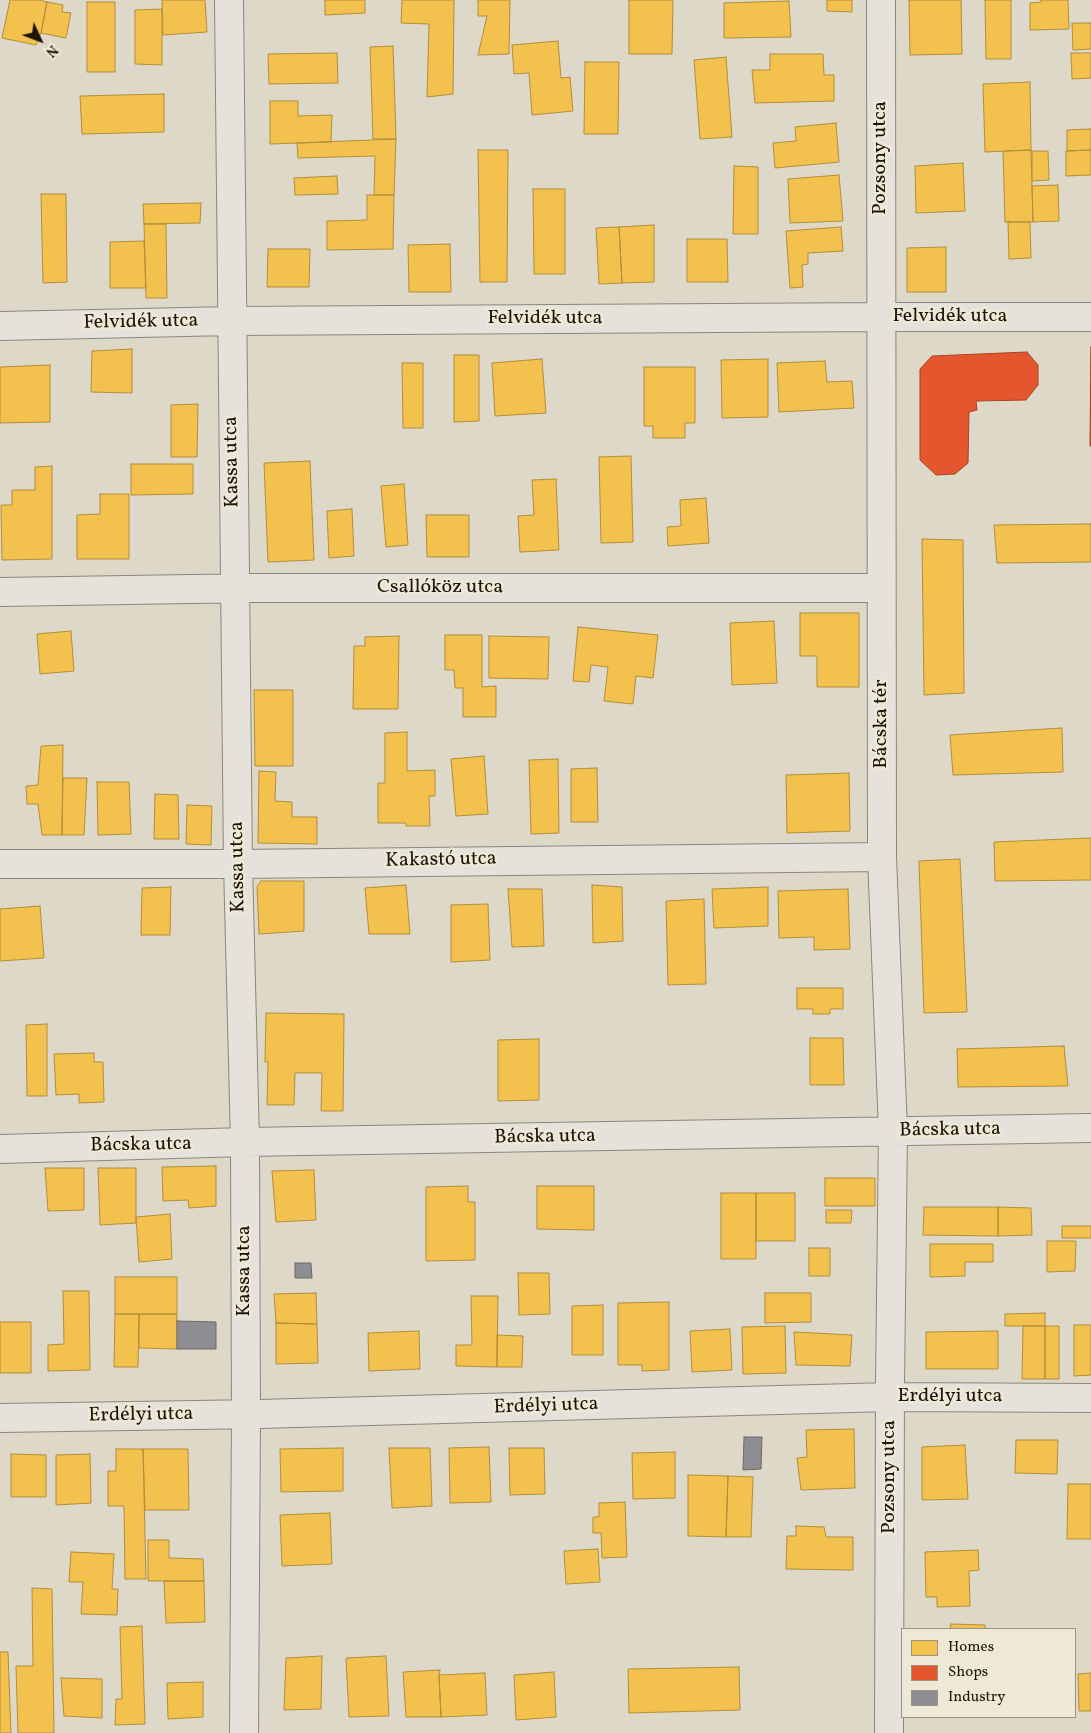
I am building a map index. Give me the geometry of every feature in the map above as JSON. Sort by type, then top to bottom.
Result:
[{"type":"street","name":"Kassa utca","points":[[229,0],[238,864],[245,1142],[244,1733]]},
{"type":"street","name":"Pozsony utca","points":[[881,0],[882,317]]},
{"type":"street","name":"Bácska tér","points":[[882,317],[882,857],[893,1131]]},
{"type":"street","name":"Felvidék utca","points":[[0,326],[231,321],[1091,317]]},
{"type":"street","name":"Csallóköz utca","points":[[0,592],[235,588],[881,588]]},
{"type":"street","name":"Kakastó utca","points":[[0,864],[238,864],[882,857]]},
{"type":"street","name":"Bácska utca","points":[[0,1149],[245,1142],[1091,1128]]},
{"type":"street","name":"Pozsony utca","points":[[889,1733],[893,1131]]},
{"type":"street","name":"Erdélyi utca","points":[[0,1418],[246,1415],[890,1397],[1091,1398]]},
{"type":"building: Homes","points":[[10,0],[39,0],[47,2],[41,33],[36,45],[2,38]]},
{"type":"building: Homes","points":[[162,0],[205,0],[207,32],[163,35]]},
{"type":"building: Homes","points":[[325,0],[365,0],[365,13],[325,15]]},
{"type":"building: Homes","points":[[402,0],[454,0],[453,94],[427,97],[429,24],[401,23]]},
{"type":"building: Homes","points":[[478,0],[510,0],[509,54],[478,55],[487,16],[478,16]]},
{"type":"building: Homes","points":[[629,0],[673,0],[672,54],[629,54]]},
{"type":"building: Homes","points":[[827,0],[852,0],[852,12],[827,11]]},
{"type":"building: Homes","points":[[909,0],[961,0],[962,54],[910,55]]},
{"type":"building: Homes","points":[[985,0],[1011,0],[1011,59],[986,59]]},
{"type":"building: Homes","points":[[1041,0],[1068,0],[1069,29],[1030,30],[1030,3],[1041,2]]},
{"type":"building: Homes","points":[[789,1],[791,37],[724,38],[724,3]]},
{"type":"building: Homes","points":[[47,2],[63,5],[62,12],[71,13],[66,38],[41,33]]},
{"type":"building: Homes","points":[[87,2],[115,2],[115,72],[87,72]]},
{"type":"building: Homes","points":[[162,9],[162,65],[135,64],[135,10]]},
{"type":"building: Homes","points":[[1072,23],[1091,23],[1091,49],[1073,50]]},
{"type":"building: Homes","points":[[558,41],[561,78],[570,77],[573,111],[532,115],[529,73],[514,74],[512,45]]},
{"type":"building: Homes","points":[[393,46],[396,139],[373,139],[370,47]]},
{"type":"building: Homes","points":[[337,53],[338,83],[269,84],[268,54]]},
{"type":"building: Homes","points":[[1071,53],[1091,53],[1091,78],[1072,79]]},
{"type":"building: Homes","points":[[770,54],[823,54],[824,75],[834,75],[834,101],[755,103],[752,70],[770,70]]},
{"type":"building: Homes","points":[[726,57],[732,137],[700,139],[694,60]]},
{"type":"building: Homes","points":[[585,62],[619,62],[618,134],[584,134]]},
{"type":"building: Homes","points":[[1030,82],[1031,150],[985,152],[983,84]]},
{"type":"building: Homes","points":[[164,94],[164,132],[82,134],[80,96]]},
{"type":"building: Homes","points":[[270,101],[298,101],[298,116],[332,115],[331,142],[270,144]]},
{"type":"building: Homes","points":[[836,123],[839,162],[775,168],[773,143],[796,141],[795,127]]},
{"type":"building: Homes","points":[[1091,129],[1091,150],[1067,151],[1067,130]]},
{"type":"building: Homes","points":[[396,139],[394,195],[374,195],[375,156],[298,158],[297,143]]},
{"type":"building: Homes","points":[[478,150],[508,150],[507,282],[480,282]]},
{"type":"building: Homes","points":[[1031,150],[1033,222],[1005,222],[1003,151]]},
{"type":"building: Homes","points":[[1091,150],[1091,175],[1066,176],[1066,151]]},
{"type":"building: Homes","points":[[1032,151],[1048,151],[1049,180],[1032,181]]},
{"type":"building: Homes","points":[[963,163],[965,211],[916,213],[915,166]]},
{"type":"building: Homes","points":[[734,166],[758,167],[758,234],[733,234]]},
{"type":"building: Homes","points":[[839,175],[843,221],[790,223],[788,179]]},
{"type":"building: Homes","points":[[337,176],[338,194],[295,195],[294,178]]},
{"type":"building: Homes","points":[[1058,185],[1059,221],[1033,222],[1032,186]]},
{"type":"building: Homes","points":[[533,189],[565,189],[565,274],[534,274]]},
{"type":"building: Homes","points":[[41,194],[66,194],[67,282],[43,283]]},
{"type":"building: Homes","points":[[367,195],[394,195],[393,249],[327,250],[327,221],[367,220]]},
{"type":"building: Homes","points":[[201,203],[200,223],[144,224],[143,204]]},
{"type":"building: Homes","points":[[1008,222],[1030,222],[1031,258],[1009,259]]},
{"type":"building: Homes","points":[[144,224],[166,224],[167,298],[146,298]]},
{"type":"building: Homes","points":[[654,225],[654,282],[622,283],[619,227]]},
{"type":"building: Homes","points":[[619,227],[622,283],[599,284],[596,228]]},
{"type":"building: Homes","points":[[841,227],[843,251],[808,253],[808,264],[802,265],[803,287],[790,288],[786,231]]},
{"type":"building: Homes","points":[[687,239],[727,239],[728,282],[687,282]]},
{"type":"building: Homes","points":[[144,241],[146,288],[110,288],[110,242]]},
{"type":"building: Homes","points":[[450,244],[451,292],[409,292],[408,245]]},
{"type":"building: Homes","points":[[946,247],[946,292],[907,292],[907,248]]},
{"type":"building: Homes","points":[[268,249],[310,249],[309,287],[267,287]]},
{"type":"building: Homes","points":[[132,349],[132,393],[91,392],[92,351]]},
{"type":"building: Homes","points":[[454,355],[479,355],[479,421],[454,422]]},
{"type":"building: Homes","points":[[542,359],[546,413],[495,416],[492,363]]},
{"type":"building: Homes","points":[[768,359],[768,417],[722,418],[721,360]]},
{"type":"building: Homes","points":[[825,361],[827,382],[852,381],[854,408],[779,412],[777,363]]},
{"type":"building: Homes","points":[[402,363],[423,363],[423,428],[403,428]]},
{"type":"building: Homes","points":[[50,365],[50,422],[0,423],[0,367]]},
{"type":"building: Homes","points":[[644,367],[695,367],[695,423],[685,423],[685,438],[653,438],[653,426],[644,426]]},
{"type":"building: Homes","points":[[198,404],[197,457],[171,457],[171,405]]},
{"type":"building: Homes","points":[[631,456],[633,542],[601,543],[599,457]]},
{"type":"building: Homes","points":[[310,461],[314,560],[268,562],[264,463]]},
{"type":"building: Homes","points":[[131,464],[193,464],[193,494],[131,495]]},
{"type":"building: Homes","points":[[52,466],[52,559],[2,560],[1,505],[12,505],[12,490],[35,490],[35,467]]},
{"type":"building: Homes","points":[[556,479],[559,550],[520,552],[518,516],[534,515],[532,480]]},
{"type":"building: Homes","points":[[404,484],[408,545],[386,547],[381,486]]},
{"type":"building: Homes","points":[[100,494],[129,494],[129,559],[77,559],[77,515],[100,514]]},
{"type":"building: Homes","points":[[706,498],[709,543],[668,546],[667,527],[681,526],[680,500]]},
{"type":"building: Homes","points":[[352,509],[354,556],[329,558],[327,511]]},
{"type":"building: Homes","points":[[426,515],[469,515],[469,557],[427,557]]},
{"type":"building: Homes","points":[[1091,524],[1091,562],[997,563],[994,525]]},
{"type":"building: Homes","points":[[922,539],[963,540],[964,693],[924,695]]},
{"type":"building: Homes","points":[[800,613],[859,613],[859,687],[817,687],[817,656],[800,656]]},
{"type":"building: Homes","points":[[774,621],[777,683],[732,685],[730,623]]},
{"type":"building: Homes","points":[[578,627],[658,635],[653,678],[636,676],[633,704],[604,701],[608,667],[591,665],[589,682],[573,681]]},
{"type":"building: Homes","points":[[71,631],[74,671],[40,674],[37,634]]},
{"type":"building: Homes","points":[[445,635],[482,635],[482,687],[496,686],[496,717],[463,717],[463,688],[455,688],[454,670],[445,670]]},
{"type":"building: Homes","points":[[399,636],[398,709],[353,709],[354,646],[365,646],[365,637]]},
{"type":"building: Homes","points":[[489,636],[549,637],[548,679],[489,678]]},
{"type":"building: Homes","points":[[254,690],[293,690],[293,766],[255,766]]},
{"type":"building: Homes","points":[[1062,728],[1063,772],[953,775],[950,735]]},
{"type":"building: Homes","points":[[407,732],[407,771],[435,770],[435,796],[429,796],[430,826],[406,826],[406,823],[378,823],[378,783],[385,783],[385,733]]},
{"type":"building: Homes","points":[[63,745],[62,835],[42,835],[38,804],[27,804],[26,786],[38,785],[41,746]]},
{"type":"building: Homes","points":[[484,756],[488,814],[456,816],[451,759]]},
{"type":"building: Homes","points":[[558,759],[559,833],[531,834],[529,760]]},
{"type":"building: Homes","points":[[597,768],[598,822],[571,822],[571,769]]},
{"type":"building: Homes","points":[[259,771],[276,772],[275,801],[292,802],[292,817],[317,817],[317,844],[258,843]]},
{"type":"building: Homes","points":[[849,773],[850,831],[787,833],[786,775]]},
{"type":"building: Homes","points":[[63,778],[87,778],[84,835],[62,835]]},
{"type":"building: Homes","points":[[97,782],[129,782],[131,834],[98,835]]},
{"type":"building: Homes","points":[[155,794],[178,795],[179,839],[154,839]]},
{"type":"building: Homes","points":[[187,805],[212,806],[211,845],[186,844]]},
{"type":"building: Homes","points":[[1091,838],[1091,880],[995,881],[994,842]]},
{"type":"building: Homes","points":[[960,859],[967,1012],[924,1013],[919,861]]},
{"type":"building: Homes","points":[[261,881],[304,881],[304,931],[259,934],[257,887]]},
{"type":"building: Homes","points":[[406,885],[410,934],[369,934],[365,888]]},
{"type":"building: Homes","points":[[592,885],[622,887],[623,941],[593,943]]},
{"type":"building: Homes","points":[[171,887],[170,935],[141,935],[142,888]]},
{"type":"building: Homes","points":[[768,887],[768,926],[714,928],[712,889]]},
{"type":"building: Homes","points":[[508,889],[542,889],[544,946],[512,947]]},
{"type":"building: Homes","points":[[848,889],[850,949],[814,950],[814,937],[779,938],[778,891]]},
{"type":"building: Homes","points":[[704,899],[706,984],[668,985],[666,901]]},
{"type":"building: Homes","points":[[488,904],[490,960],[451,962],[451,905]]},
{"type":"building: Homes","points":[[40,906],[44,958],[0,961],[0,909]]},
{"type":"building: Homes","points":[[797,988],[843,988],[843,1009],[830,1009],[830,1014],[813,1014],[813,1009],[797,1009]]},
{"type":"building: Homes","points":[[266,1013],[344,1014],[343,1111],[321,1111],[322,1073],[295,1073],[294,1105],[267,1105],[268,1062],[265,1062]]},
{"type":"building: Homes","points":[[47,1024],[47,1096],[27,1096],[26,1025]]},
{"type":"building: Homes","points":[[810,1038],[843,1038],[844,1085],[810,1085]]},
{"type":"building: Homes","points":[[539,1039],[539,1100],[498,1101],[498,1040]]},
{"type":"building: Homes","points":[[1064,1046],[1068,1086],[958,1087],[957,1049]]},
{"type":"building: Homes","points":[[94,1053],[94,1062],[103,1062],[104,1102],[79,1103],[79,1094],[56,1095],[54,1054]]},
{"type":"building: Homes","points":[[216,1166],[216,1206],[189,1208],[188,1200],[163,1201],[162,1167]]},
{"type":"building: Homes","points":[[45,1168],[84,1168],[84,1210],[48,1211]]},
{"type":"building: Homes","points":[[98,1168],[136,1168],[136,1223],[100,1225]]},
{"type":"building: Homes","points":[[314,1170],[316,1220],[276,1222],[272,1171]]},
{"type":"building: Homes","points":[[825,1178],[875,1178],[875,1206],[825,1206]]},
{"type":"building: Homes","points":[[468,1186],[468,1202],[475,1202],[475,1260],[426,1261],[426,1187]]},
{"type":"building: Homes","points":[[537,1186],[594,1186],[594,1230],[537,1229]]},
{"type":"building: Homes","points":[[721,1193],[756,1193],[756,1259],[721,1259]]},
{"type":"building: Homes","points":[[756,1193],[795,1193],[795,1241],[756,1241]]},
{"type":"building: Homes","points":[[924,1207],[998,1207],[998,1236],[923,1235]]},
{"type":"building: Homes","points":[[998,1207],[1031,1208],[1032,1235],[998,1236]]},
{"type":"building: Homes","points":[[826,1210],[852,1210],[851,1223],[826,1223]]},
{"type":"building: Homes","points":[[170,1214],[172,1259],[139,1262],[136,1217]]},
{"type":"building: Homes","points":[[1062,1226],[1091,1226],[1091,1238],[1062,1238]]},
{"type":"building: Homes","points":[[1047,1241],[1076,1241],[1075,1271],[1047,1272]]},
{"type":"building: Homes","points":[[930,1244],[993,1244],[993,1262],[965,1262],[965,1276],[930,1277]]},
{"type":"building: Homes","points":[[809,1248],[830,1248],[830,1276],[809,1276]]},
{"type":"building: Homes","points":[[518,1273],[549,1273],[550,1314],[519,1315]]},
{"type":"building: Homes","points":[[115,1277],[177,1277],[177,1314],[115,1314]]},
{"type":"building: Homes","points":[[63,1291],[89,1291],[90,1370],[48,1371],[48,1345],[64,1344]]},
{"type":"building: Homes","points":[[316,1293],[317,1324],[276,1323],[274,1294]]},
{"type":"building: Homes","points":[[765,1293],[811,1293],[811,1322],[765,1323]]},
{"type":"building: Homes","points":[[471,1296],[498,1296],[497,1367],[456,1366],[456,1345],[472,1345]]},
{"type":"building: Homes","points":[[669,1302],[669,1370],[642,1371],[642,1365],[618,1365],[618,1303]]},
{"type":"building: Homes","points":[[603,1305],[603,1355],[572,1355],[572,1306]]},
{"type":"building: Homes","points":[[1045,1313],[1045,1326],[1005,1326],[1005,1314]]},
{"type":"building: Homes","points":[[115,1314],[139,1314],[138,1367],[114,1367]]},
{"type":"building: Homes","points":[[139,1314],[177,1314],[177,1349],[139,1348]]},
{"type":"building: Homes","points":[[0,1322],[31,1322],[31,1373],[0,1373]]},
{"type":"building: Homes","points":[[276,1323],[317,1324],[318,1363],[276,1364]]},
{"type":"building: Homes","points":[[1074,1325],[1091,1325],[1091,1375],[1074,1376]]},
{"type":"building: Homes","points":[[785,1326],[786,1373],[743,1374],[742,1327]]},
{"type":"building: Homes","points":[[1023,1326],[1045,1326],[1045,1379],[1022,1379]]},
{"type":"building: Homes","points":[[1045,1326],[1059,1326],[1059,1379],[1045,1379]]},
{"type":"building: Homes","points":[[730,1329],[732,1370],[692,1372],[690,1331]]},
{"type":"building: Homes","points":[[419,1331],[420,1369],[369,1371],[368,1333]]},
{"type":"building: Homes","points":[[998,1331],[998,1369],[926,1369],[926,1332]]},
{"type":"building: Homes","points":[[794,1332],[852,1335],[850,1366],[796,1365]]},
{"type":"building: Homes","points":[[497,1335],[523,1336],[522,1367],[497,1367]]},
{"type":"building: Homes","points":[[854,1429],[855,1488],[801,1490],[797,1458],[807,1457],[806,1430]]},
{"type":"building: Homes","points":[[1016,1440],[1058,1440],[1057,1474],[1015,1473]]},
{"type":"building: Homes","points":[[965,1445],[968,1499],[922,1500],[922,1447]]},
{"type":"building: Homes","points":[[489,1447],[491,1502],[450,1503],[449,1448]]},
{"type":"building: Homes","points":[[343,1448],[343,1491],[281,1492],[280,1449]]},
{"type":"building: Homes","points":[[389,1448],[430,1448],[432,1506],[392,1508]]},
{"type":"building: Homes","points":[[509,1448],[544,1448],[545,1494],[510,1495]]},
{"type":"building: Homes","points":[[116,1449],[143,1449],[146,1579],[125,1579],[124,1506],[108,1506],[108,1471],[116,1471]]},
{"type":"building: Homes","points":[[143,1449],[188,1449],[189,1510],[145,1510]]},
{"type":"building: Homes","points":[[675,1452],[675,1498],[633,1499],[632,1453]]},
{"type":"building: Homes","points":[[11,1454],[46,1455],[46,1497],[11,1497]]},
{"type":"building: Homes","points":[[90,1454],[91,1503],[56,1505],[56,1455]]},
{"type":"building: Homes","points":[[688,1475],[728,1476],[726,1537],[688,1536]]},
{"type":"building: Homes","points":[[728,1476],[753,1477],[751,1537],[726,1537]]},
{"type":"building: Homes","points":[[1068,1484],[1091,1484],[1091,1539],[1067,1539]]},
{"type":"building: Homes","points":[[625,1502],[627,1557],[602,1558],[601,1533],[593,1533],[593,1517],[599,1517],[599,1503]]},
{"type":"building: Homes","points":[[330,1513],[332,1564],[282,1566],[280,1515]]},
{"type":"building: Homes","points":[[796,1526],[824,1527],[826,1537],[853,1537],[853,1570],[786,1569],[787,1536],[796,1536]]},
{"type":"building: Homes","points":[[148,1540],[169,1540],[169,1558],[203,1559],[204,1581],[148,1581]]},
{"type":"building: Homes","points":[[598,1549],[600,1582],[566,1584],[564,1551]]},
{"type":"building: Homes","points":[[978,1550],[979,1570],[969,1571],[970,1606],[937,1607],[937,1597],[926,1597],[925,1552]]},
{"type":"building: Homes","points":[[71,1552],[114,1554],[112,1589],[118,1589],[117,1615],[81,1614],[83,1582],[69,1582]]},
{"type":"building: Homes","points":[[164,1581],[204,1581],[205,1622],[166,1623]]},
{"type":"building: Homes","points":[[32,1588],[52,1589],[54,1733],[18,1733],[16,1666],[33,1666]]},
{"type":"building: Homes","points":[[951,1624],[985,1625],[985,1628],[950,1628]]},
{"type":"building: Homes","points":[[142,1626],[145,1724],[115,1725],[116,1699],[122,1699],[120,1627]]},
{"type":"building: Homes","points":[[0,1652],[8,1652],[11,1733],[0,1733]]},
{"type":"building: Homes","points":[[322,1656],[321,1709],[284,1710],[286,1658]]},
{"type":"building: Homes","points":[[386,1656],[389,1716],[349,1717],[346,1658]]},
{"type":"building: Homes","points":[[739,1667],[740,1710],[629,1713],[628,1669]]},
{"type":"building: Homes","points":[[440,1670],[441,1717],[406,1717],[403,1672]]},
{"type":"building: Homes","points":[[554,1672],[556,1717],[516,1720],[514,1675]]},
{"type":"building: Homes","points":[[485,1673],[487,1715],[441,1717],[439,1675]]},
{"type":"building: Homes","points":[[1091,1673],[1091,1711],[1079,1711],[1078,1674]]},
{"type":"building: Homes","points":[[61,1678],[102,1679],[102,1718],[64,1716]]},
{"type":"building: Homes","points":[[203,1682],[203,1717],[168,1719],[167,1683]]},
{"type":"building: Shops","points":[[1091,347],[1091,446],[1090,446]]},
{"type":"building: Shops","points":[[1027,352],[1038,365],[1038,385],[1026,400],[976,401],[977,410],[969,412],[968,463],[955,474],[936,475],[920,460],[920,369],[932,356]]},
{"type":"building: Industry","points":[[295,1263],[311,1263],[312,1278],[295,1278]]},
{"type":"building: Industry","points":[[177,1321],[216,1322],[216,1349],[177,1349]]},
{"type":"building: Industry","points":[[744,1437],[762,1437],[761,1469],[743,1470]]}]
